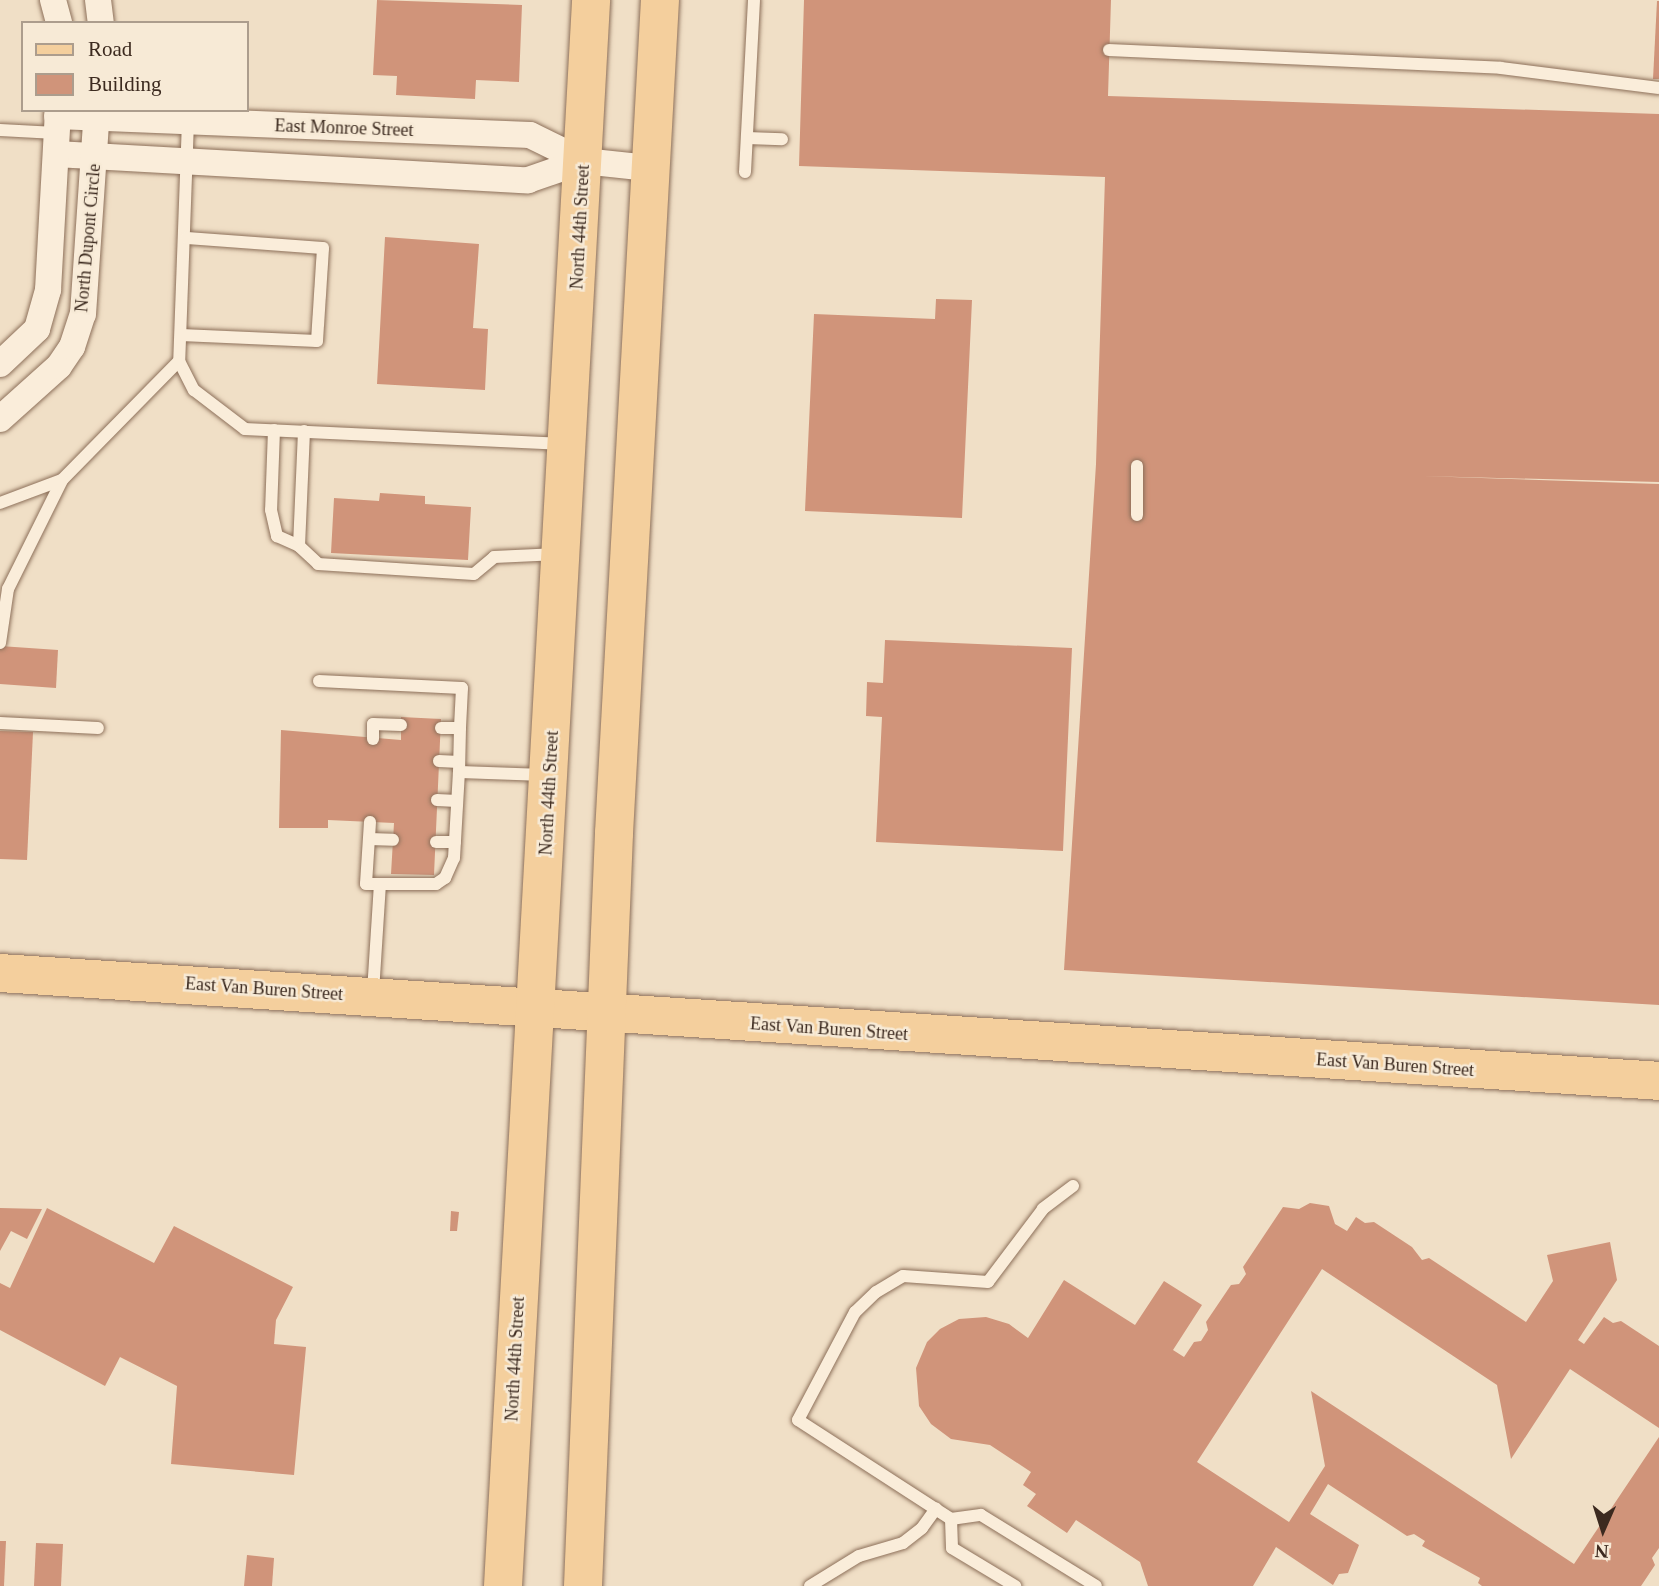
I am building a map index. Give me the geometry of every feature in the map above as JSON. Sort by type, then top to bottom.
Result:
[{"type":"main road","name":"North 44th Street","points":[[503,1586],[537,1012],[591,0]]},
{"type":"main road","points":[[583,1586],[607,1015],[649,168],[660,0]]},
{"type":"main road","name":"East Van Buren Street","points":[[0,973],[372,996],[537,1012],[1659,1081]]},
{"type":"street","points":[[53,0],[58,21]]},
{"type":"street","points":[[98,0],[101,21]]},
{"type":"street","name":"East Monroe Street","points":[[57,128],[97,114],[188,121],[530,135],[583,161],[649,168]]},
{"type":"street","name":"North Dupont Circle","points":[[0,419],[38,387],[72,348],[88,278],[97,114]]},
{"type":"street","name":"East Monroe Street","points":[[57,128],[95,156],[528,180],[583,161]]},
{"type":"street","name":"North Dupont Circle","points":[[0,364],[37,329],[48,290],[57,128]]},
{"type":"lane","points":[[745,173],[754,0]]},
{"type":"lane","points":[[1109,50],[1502,68],[1659,88]]},
{"type":"lane","points":[[188,121],[187,238],[179,361],[194,390],[245,429],[568,444]]},
{"type":"lane","points":[[0,130],[57,128]]},
{"type":"lane","points":[[747,138],[782,139]]},
{"type":"lane","points":[[181,335],[317,341],[323,248],[187,238]]},
{"type":"lane","points":[[0,643],[8,589],[62,480],[118,420],[179,361]]},
{"type":"lane","points":[[274,430],[271,510],[277,536],[299,546],[317,565],[474,574],[494,558],[561,554]]},
{"type":"lane","points":[[299,546],[304,431]]},
{"type":"lane","points":[[1137,515],[1138,466]]},
{"type":"lane","points":[[0,503],[62,480]]},
{"type":"lane","points":[[319,681],[462,688],[454,858],[436,884],[366,884],[370,822]]},
{"type":"lane","points":[[0,723],[99,728]]},
{"type":"lane","points":[[373,739],[373,724],[401,725]]},
{"type":"lane","points":[[441,727],[460,728]]},
{"type":"lane","points":[[439,761],[459,767],[550,776]]},
{"type":"lane","points":[[437,800],[457,800]]},
{"type":"lane","points":[[369,839],[393,840]]},
{"type":"lane","points":[[436,842],[455,842]]},
{"type":"lane","points":[[372,996],[380,884]]},
{"type":"lane","points":[[1073,1186],[1043,1209],[988,1282],[903,1276],[876,1292],[855,1312],[798,1420],[951,1519],[981,1515],[1096,1586]]},
{"type":"lane","points":[[811,1586],[859,1556],[903,1543],[922,1528],[936,1509]]},
{"type":"lane","points":[[951,1519],[952,1548],[1014,1586]]},
{"type":"building","points":[[377,0],[522,5],[519,82],[476,80],[475,99],[396,95],[397,76],[373,75]]},
{"type":"building","points":[[804,0],[1111,0],[1108,96],[1659,114],[1659,482],[1422,476],[1659,484],[1659,1005],[1064,970],[1096,464],[1105,177],[799,166]]},
{"type":"building","points":[[1657,1],[1659,79],[1653,79]]},
{"type":"building","points":[[385,237],[479,244],[473,328],[488,329],[485,390],[377,384]]},
{"type":"building","points":[[936,299],[972,300],[962,518],[805,511],[814,314],[935,319]]},
{"type":"building","points":[[380,493],[425,496],[425,504],[471,507],[468,560],[331,553],[334,498],[379,501]]},
{"type":"building","points":[[885,640],[1072,648],[1063,851],[876,842],[882,717],[866,716],[867,682],[883,683]]},
{"type":"building","points":[[0,646],[58,650],[56,688],[0,684]]},
{"type":"building","points":[[401,717],[441,719],[434,875],[391,874],[394,823],[328,820],[328,828],[279,828],[281,730],[401,740]]},
{"type":"building","points":[[0,731],[33,732],[27,860],[0,859]]},
{"type":"building","points":[[1310,1203],[1329,1206],[1335,1224],[1347,1231],[1356,1217],[1365,1223],[1374,1222],[1412,1247],[1422,1260],[1429,1258],[1526,1322],[1553,1281],[1547,1255],[1610,1242],[1617,1280],[1578,1340],[1584,1344],[1604,1317],[1613,1323],[1621,1321],[1659,1346],[1659,1428],[1570,1369],[1511,1459],[1497,1385],[1322,1269],[1197,1462],[1289,1522],[1325,1466],[1311,1391],[1574,1564],[1659,1437],[1659,1548],[1652,1558],[1655,1565],[1641,1586],[1482,1586],[1478,1583],[1480,1578],[1422,1546],[1425,1541],[1414,1534],[1407,1536],[1328,1484],[1310,1514],[1359,1545],[1348,1573],[1339,1574],[1333,1585],[1276,1547],[1253,1586],[1148,1586],[1140,1562],[1076,1520],[1067,1533],[1027,1506],[1036,1494],[1023,1485],[1031,1472],[990,1445],[951,1439],[931,1424],[919,1406],[916,1368],[927,1342],[940,1329],[959,1319],[986,1317],[1009,1324],[1028,1338],[1064,1280],[1135,1325],[1164,1281],[1202,1305],[1173,1350],[1184,1357],[1194,1342],[1201,1341],[1208,1330],[1206,1322],[1231,1285],[1239,1284],[1246,1274],[1243,1267],[1283,1207],[1299,1209]]},
{"type":"building","points":[[0,1208],[42,1209],[27,1239],[11,1231],[0,1251]]},
{"type":"building","points":[[47,1208],[154,1263],[174,1226],[293,1287],[276,1320],[274,1344],[306,1347],[294,1475],[171,1464],[177,1386],[120,1357],[105,1386],[0,1330],[0,1283],[10,1288]]},
{"type":"building","points":[[451,1211],[459,1212],[457,1231],[450,1231]]},
{"type":"building","points":[[0,1541],[6,1541],[4,1586],[0,1586]]},
{"type":"building","points":[[36,1543],[63,1544],[61,1586],[34,1586]]},
{"type":"building","points":[[247,1555],[274,1558],[272,1586],[244,1586]]}]
